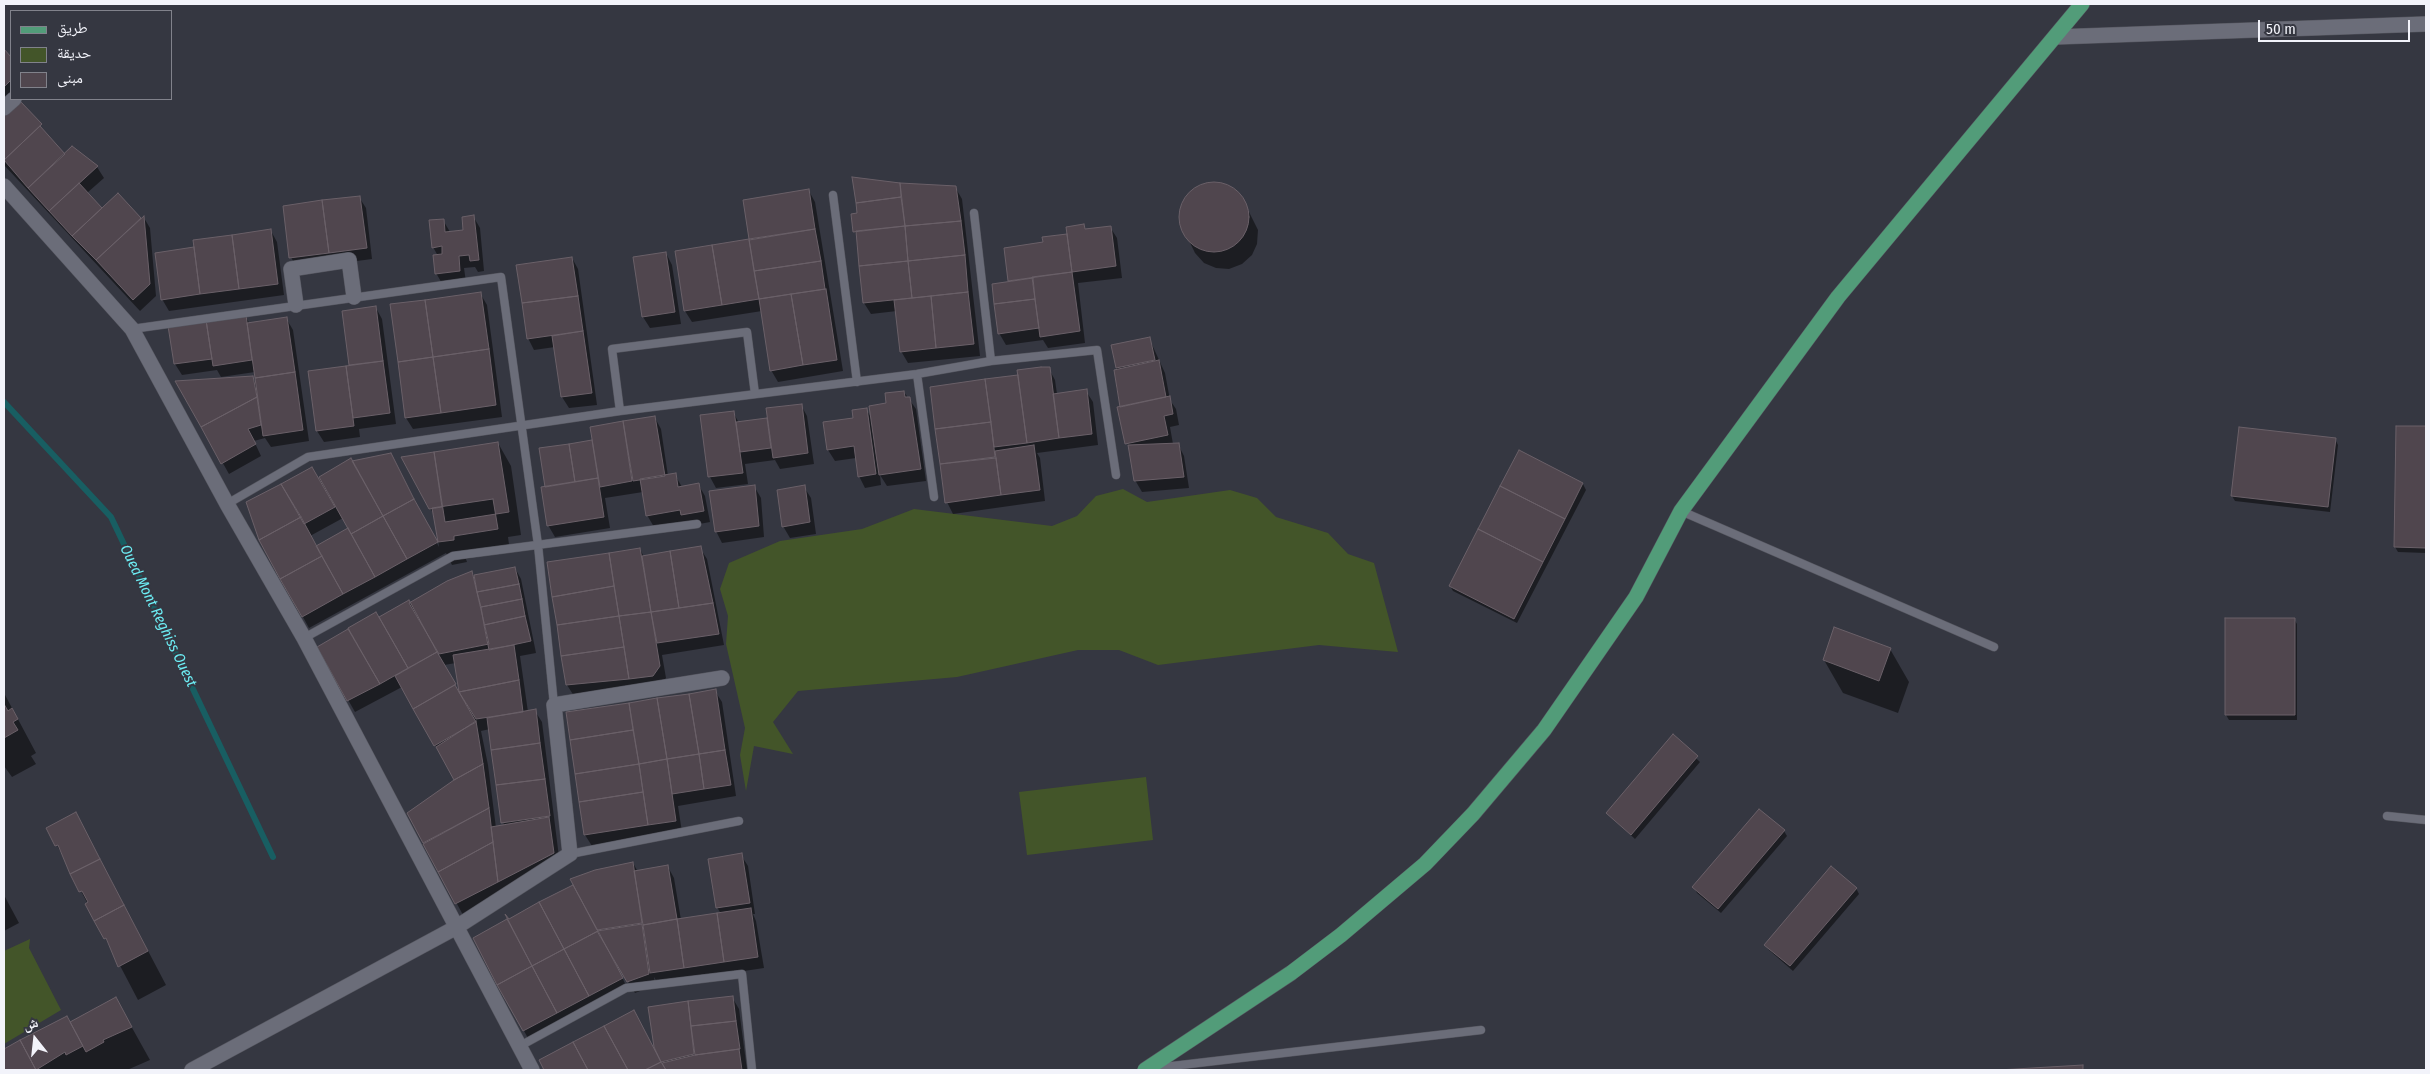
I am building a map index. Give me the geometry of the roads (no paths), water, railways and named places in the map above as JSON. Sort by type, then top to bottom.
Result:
[{"type":"main road","points":[[1147,1069],[1291,973],[1341,935],[1425,864],[1473,814],[1544,730],[1636,597],[1681,510],[1838,297],[2082,4]]},
{"type":"street","points":[[2055,38],[2426,24]]},
{"type":"street","points":[[4,186],[132,329],[227,504],[304,638],[455,928],[532,1070]]},
{"type":"street","points":[[296,305],[290,269],[349,260],[354,297]]},
{"type":"street","points":[[192,1070],[455,928],[570,854],[554,705],[722,678]]},
{"type":"lane","points":[[832,195],[857,382]]},
{"type":"lane","points":[[974,213],[990,361]]},
{"type":"lane","points":[[132,329],[501,277],[538,544],[554,705]]},
{"type":"lane","points":[[620,411],[612,349],[747,332],[755,394]]},
{"type":"lane","points":[[227,504],[308,457],[620,411],[917,374],[990,361],[1097,350],[1116,475]]},
{"type":"lane","points":[[917,374],[934,497]]},
{"type":"lane","points":[[1681,510],[1994,647]]},
{"type":"lane","points":[[304,638],[453,556],[697,524]]},
{"type":"lane","points":[[2387,816],[2426,820]]},
{"type":"lane","points":[[570,854],[739,821]]},
{"type":"lane","points":[[520,1046],[626,988],[742,974],[752,1070]]},
{"type":"lane","points":[[1147,1069],[1481,1030]]},
{"type":"waterway","name":"Oued Mont Reghiss Ouest","points":[[4,402],[111,517],[273,857]]}]
